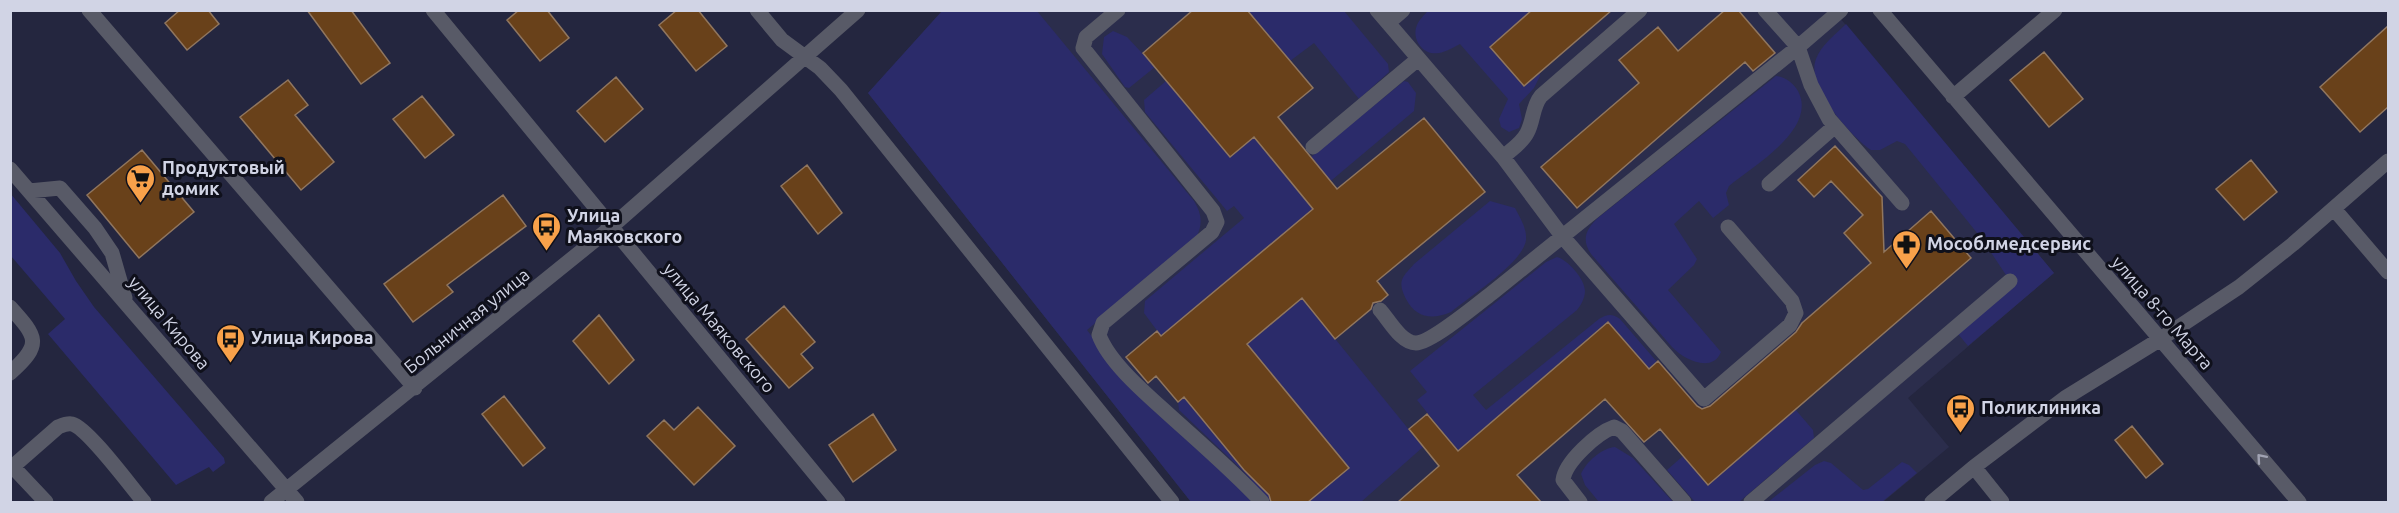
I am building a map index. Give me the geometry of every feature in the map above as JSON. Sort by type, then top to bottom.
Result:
[{"type":"street","points":[[89,10],[416,388]]},
{"type":"street","name":"улица Маяковского","points":[[433,10],[610,228],[838,502]]},
{"type":"street","points":[[757,10],[782,40],[807,58],[841,90],[1172,502]]},
{"type":"street","name":"Больничная улица","points":[[271,502],[292,497],[416,388],[610,228],[807,58],[858,10]]},
{"type":"street","points":[[1118,10],[1086,38],[1083,48],[1213,211],[1217,222],[1212,232],[1103,323],[1099,335],[1106,348],[1136,384],[1262,502]]},
{"type":"street","points":[[1377,10],[1503,157],[1562,236],[1704,399],[1790,325],[1796,313],[1792,301],[1728,227]]},
{"type":"street","points":[[1388,23],[1403,10]]},
{"type":"street","points":[[1503,157],[1525,136],[1533,110],[1541,96],[1640,10]]},
{"type":"street","points":[[1765,10],[1798,47],[1816,97],[1835,126],[1902,203]]},
{"type":"street","points":[[1380,310],[1404,338],[1417,343],[1424,341],[1472,308],[1841,10]]},
{"type":"street","name":"улица 8-го Марта","points":[[1880,10],[2299,502]]},
{"type":"street","points":[[1953,97],[2055,10]]},
{"type":"street","points":[[1312,147],[1418,59]]},
{"type":"street","points":[[1769,184],[1835,126]]},
{"type":"street","points":[[1932,502],[2065,398],[2239,287],[2388,161]]},
{"type":"street","name":"улица Кирова","points":[[10,169],[292,497]]},
{"type":"street","points":[[29,191],[60,188],[95,228],[112,253],[127,303]]},
{"type":"street","points":[[2334,209],[2388,272]]},
{"type":"street","points":[[1751,502],[2010,281]]},
{"type":"street","points":[[10,307],[26,325],[34,342],[32,351],[26,359],[10,373]]},
{"type":"street","points":[[46,502],[12,468],[58,427],[65,424],[73,424],[86,434],[144,502]]},
{"type":"street","points":[[1580,502],[1563,480],[1566,468],[1603,432],[1614,427],[1622,431],[1684,502]]},
{"type":"street","points":[[1974,467],[2002,502]]},
{"type":"shaded area","points":[[942,11],[1834,11],[2054,273],[1908,398],[1949,447],[1883,502],[1191,502],[868,93]]},
{"type":"shaded area","points":[[942,11],[1037,11],[1194,201],[1201,219],[1196,238],[1087,330],[1131,388],[1198,446],[1252,502],[1191,502],[868,93]]},
{"type":"shaded area","points":[[1247,11],[1344,11],[1388,64],[1389,72],[1359,99],[1314,43],[1290,61]]},
{"type":"shaded area","points":[[1428,11],[1532,11],[1540,76],[1534,88],[1519,104],[1522,119],[1519,128],[1509,132],[1501,127],[1499,119],[1508,99],[1460,44],[1439,53],[1423,49],[1417,41],[1416,30],[1419,21]]},
{"type":"shaded area","points":[[1846,24],[2054,273],[1968,346],[1954,329],[2010,281],[1982,239],[1905,144],[1897,141],[1880,150],[1871,150],[1852,134],[1823,96],[1814,70],[1816,59],[1825,44]]},
{"type":"shaded area","points":[[1113,31],[1127,37],[1155,67],[1129,88],[1125,87],[1102,54],[1104,37]]},
{"type":"shaded area","points":[[1776,76],[1794,85],[1802,105],[1799,119],[1791,132],[1767,157],[1729,186],[1726,193],[1729,205],[1713,218],[1699,201],[1674,224],[1697,259],[1694,265],[1668,290],[1721,352],[1717,359],[1711,362],[1690,360],[1672,347],[1591,254],[1586,244],[1586,234],[1599,217]]},
{"type":"shaded area","points":[[1166,81],[1230,157],[1254,137],[1313,209],[1161,336],[1144,313],[1145,301],[1244,218],[1234,206],[1227,211],[1145,112],[1144,100]]},
{"type":"shaded area","points":[[1404,81],[1408,82],[1416,93],[1414,111],[1320,190],[1310,158]]},
{"type":"shaded area","points":[[10,193],[60,253],[94,307],[224,458],[225,463],[213,472],[209,467],[176,485],[48,334],[65,319],[11,256]]},
{"type":"shaded area","points":[[1490,201],[1515,208],[1525,231],[1526,240],[1523,249],[1506,269],[1451,312],[1437,316],[1420,314],[1410,305],[1402,290],[1404,276],[1414,264]]},
{"type":"shaded area","points":[[1557,257],[1571,266],[1582,281],[1585,291],[1582,301],[1577,310],[1473,395],[1486,410],[1606,315],[1613,315],[1620,319],[1657,362],[1649,369],[1607,322],[1458,451],[1417,400],[1427,392],[1410,371],[1546,262]]},
{"type":"shaded area","points":[[1302,298],[1423,447],[1361,502],[1271,502],[1242,470],[1179,410],[1178,402]]},
{"type":"shaded area","points":[[1795,409],[1813,430],[1814,438],[1739,502],[1695,502],[1667,470],[1683,456],[1708,484]]},
{"type":"shaded area","points":[[1615,447],[1633,458],[1673,502],[1599,502],[1585,485],[1581,474],[1595,456]]},
{"type":"shaded area","points":[[1824,461],[1831,463],[1863,490],[1868,489],[1902,462],[1917,473],[1882,502],[1768,502],[1815,465]]},
{"type":"building","points":[[180,10],[208,10],[219,24],[187,50],[165,23]]},
{"type":"building","points":[[307,10],[351,10],[390,63],[361,84]]},
{"type":"building","points":[[519,10],[547,10],[569,38],[540,61],[507,20]]},
{"type":"building","points":[[677,10],[698,10],[727,46],[696,71],[659,25]]},
{"type":"building","points":[[1193,10],[1247,10],[1313,88],[1278,117],[1337,189],[1424,118],[1485,192],[1377,281],[1388,295],[1381,301],[1373,303],[1371,309],[1335,339],[1302,298],[1247,344],[1349,468],[1308,502],[1271,502],[1269,495],[1244,470],[1184,397],[1178,402],[1156,376],[1148,383],[1126,357],[1157,331],[1161,336],[1313,209],[1254,137],[1230,157],[1143,53]]},
{"type":"building","points":[[1532,10],[1612,10],[1524,86],[1490,47]]},
{"type":"building","points":[[1725,10],[1738,10],[1775,53],[1753,71],[1745,62],[1577,208],[1541,167],[1639,83],[1619,60],[1658,27],[1678,51]]},
{"type":"building","points":[[2388,26],[2388,107],[2360,132],[2320,87]]},
{"type":"building","points":[[2044,52],[2083,99],[2049,127],[2010,80]]},
{"type":"building","points":[[616,77],[643,109],[605,142],[577,111]]},
{"type":"building","points":[[288,80],[308,105],[295,115],[334,162],[301,190],[240,117]]},
{"type":"building","points":[[422,96],[454,135],[425,158],[393,119]]},
{"type":"building","points":[[1835,146],[1882,197],[1884,252],[1931,211],[1971,258],[1708,485],[1660,429],[1644,442],[1605,399],[1517,475],[1541,502],[1398,502],[1439,466],[1409,429],[1427,414],[1458,451],[1608,322],[1649,369],[1658,361],[1697,406],[1702,409],[1710,406],[1871,263],[1844,233],[1863,215],[1831,181],[1814,197],[1798,180]]},
{"type":"building","name":"Продуктовый домик","points":[[142,150],[194,212],[139,258],[87,195]]},
{"type":"building","points":[[2251,160],[2277,192],[2244,220],[2216,189]]},
{"type":"building","points":[[807,165],[842,213],[818,234],[781,186]]},
{"type":"building","points":[[503,195],[526,226],[447,285],[453,292],[413,322],[384,284]]},
{"type":"building","points":[[784,306],[815,342],[801,354],[813,368],[789,388],[746,339]]},
{"type":"building","points":[[599,315],[634,360],[609,384],[573,341]]},
{"type":"building","points":[[504,396],[545,448],[523,466],[482,414]]},
{"type":"building","points":[[698,407],[735,446],[694,485],[647,436],[664,420],[674,430]]},
{"type":"building","points":[[873,414],[896,450],[853,482],[829,445]]},
{"type":"building","points":[[2132,426],[2163,464],[2146,478],[2115,440]]},
{"type":"place","name":"Продуктовый домик","points":[[141,204]]},
{"type":"place","name":"Улица Маяковского","points":[[546,252]]},
{"type":"place","name":"Мособлмедсервис","points":[[1906,270]]},
{"type":"place","name":"Улица Кирова","points":[[230,364]]},
{"type":"place","name":"Поликлиника","points":[[1960,434]]}]
